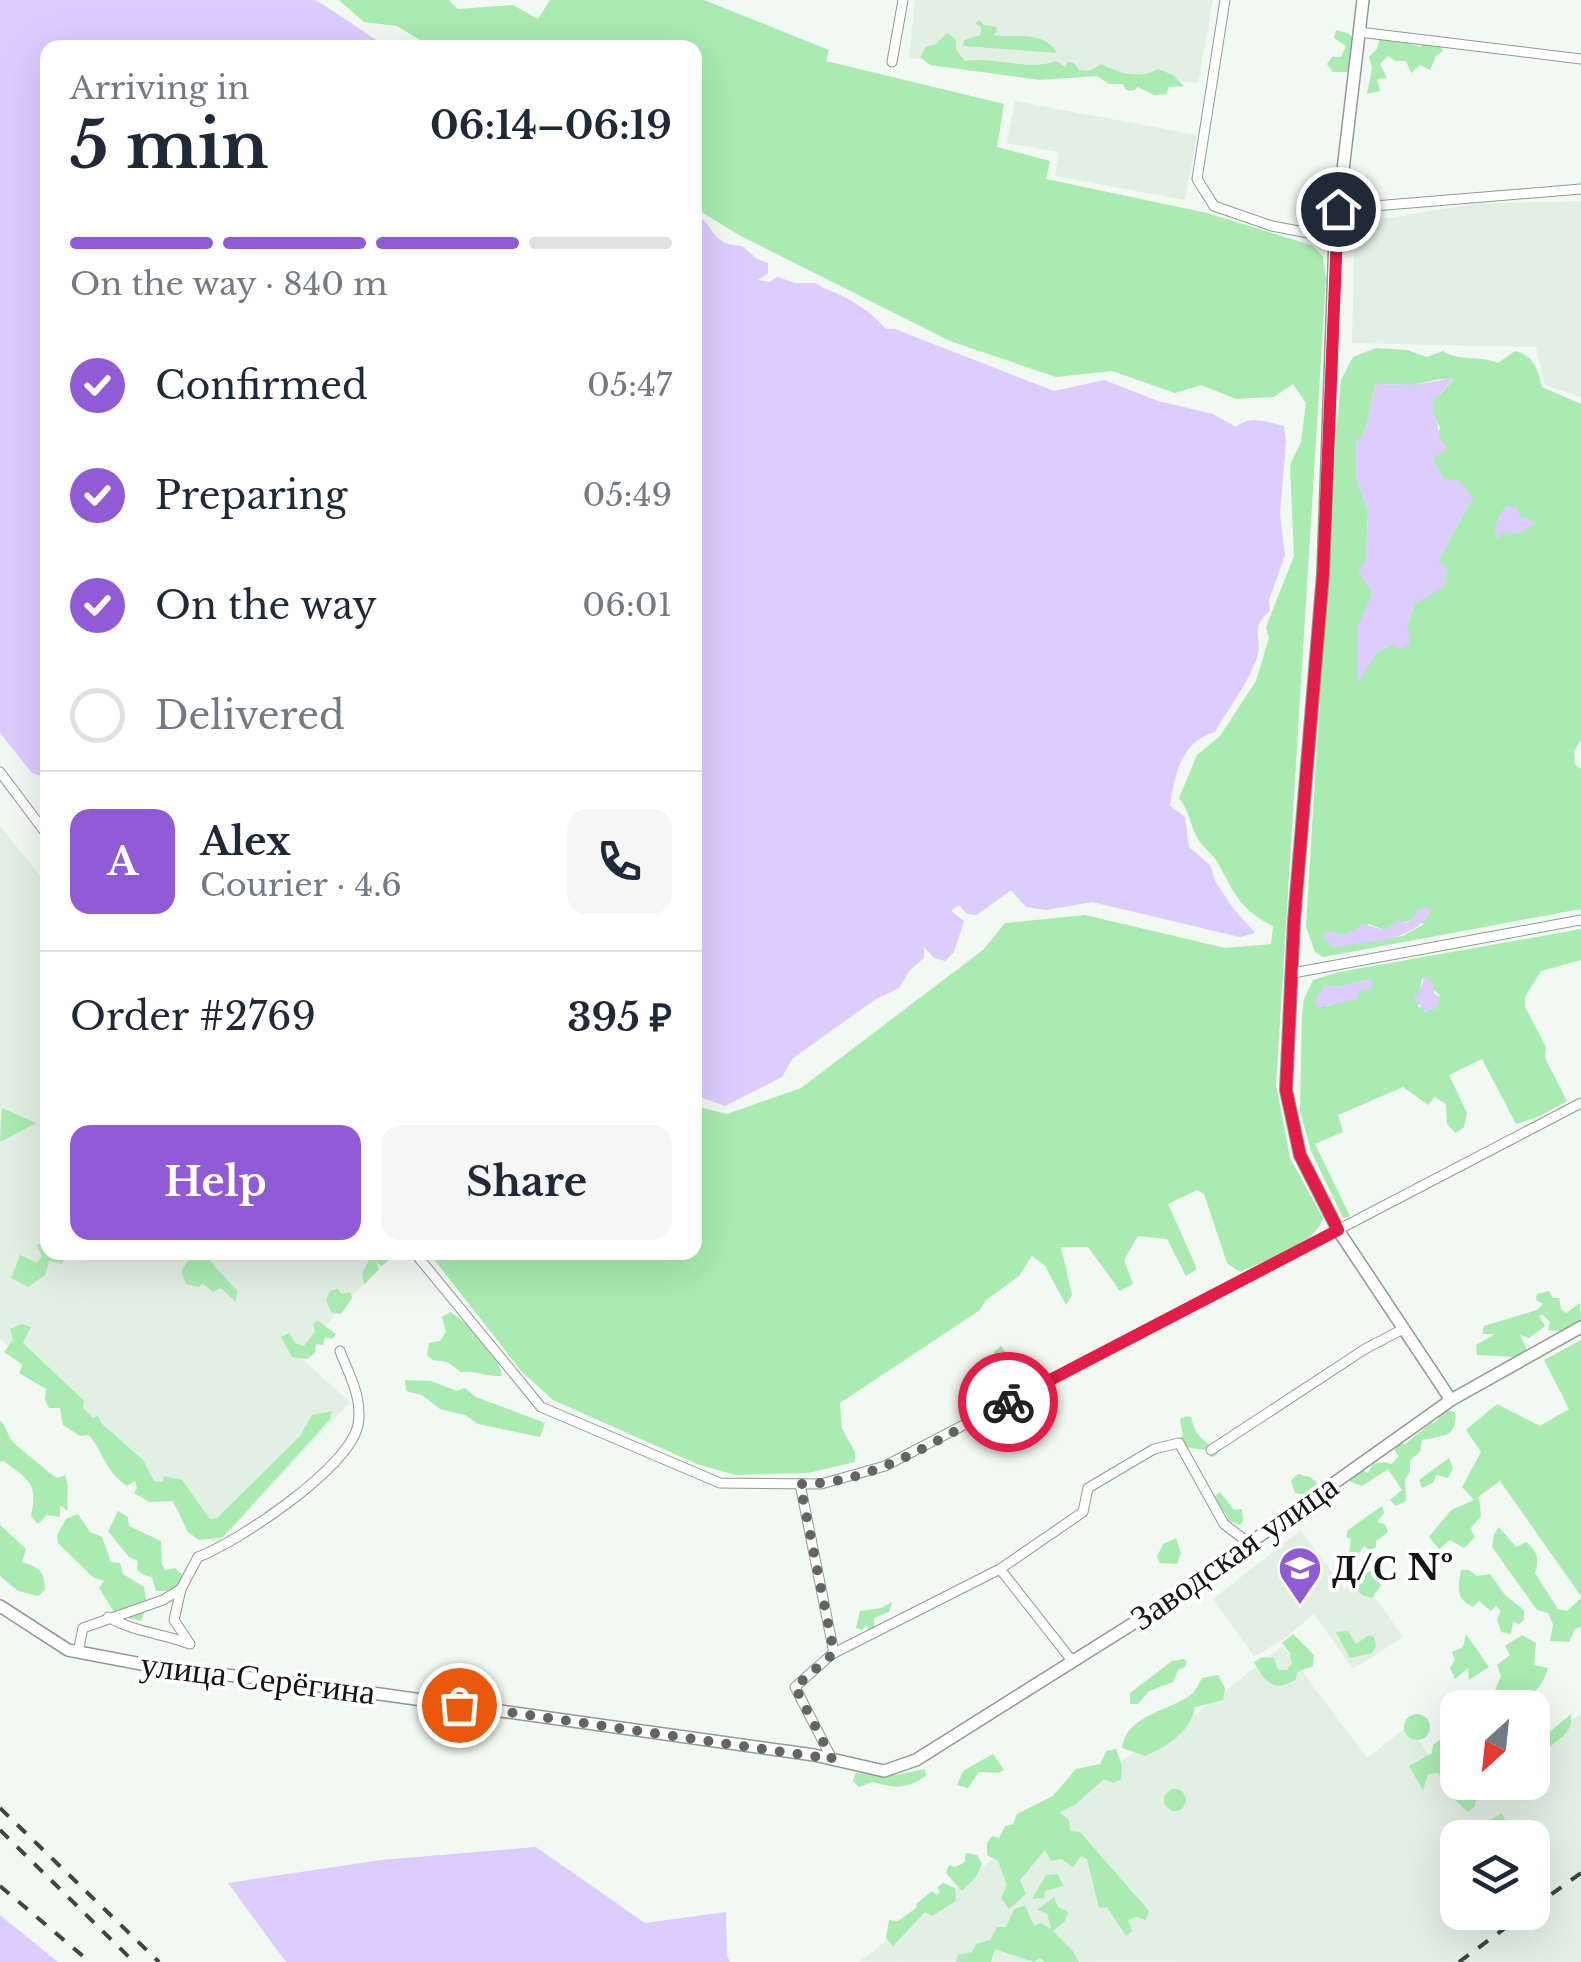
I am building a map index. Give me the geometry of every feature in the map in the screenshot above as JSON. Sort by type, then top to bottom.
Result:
[{"type":"street","points":[[892,62],[904,0]]},
{"type":"street","points":[[1226,0],[1197,179],[1214,206],[1272,226],[1335,238]]},
{"type":"street","points":[[1363,0],[1335,238],[1323,574],[1294,921],[1286,1090],[1300,1155],[1338,1230],[1451,1400]]},
{"type":"street","points":[[1359,32],[1581,59]]},
{"type":"street","points":[[1338,209],[1581,189]]},
{"type":"street","points":[[0,772],[40,825]]},
{"type":"street","points":[[1293,973],[1581,920]]},
{"type":"street","points":[[421,1260],[541,1406],[720,1483],[821,1484],[885,1466],[1581,1103]]},
{"type":"street","name":"Заводская улица","points":[[884,1771],[916,1760],[1073,1662],[1451,1400],[1581,1327]]},
{"type":"street","points":[[1211,1450],[1365,1349],[1403,1329]]},
{"type":"street","points":[[108,1617],[144,1634],[190,1644],[174,1620],[181,1589],[198,1557],[218,1550],[307,1489],[344,1452],[358,1428],[358,1396],[340,1351]]},
{"type":"street","points":[[832,1759],[795,1687],[834,1653],[1000,1570],[1083,1512],[1088,1488],[1154,1448],[1179,1443],[1224,1524],[1249,1543]]},
{"type":"street","points":[[800,1484],[834,1653]]},
{"type":"street","points":[[1000,1570],[1073,1662]]},
{"type":"street","points":[[78,1652],[82,1628],[163,1600],[181,1589]]},
{"type":"street","name":"улица Серёгина","points":[[0,1606],[49,1640],[78,1652],[152,1666],[344,1688],[832,1759],[884,1771]]},
{"type":"shaded area","points":[[0,0],[315,0],[376,40],[40,40],[40,776],[32,773],[0,733]]},
{"type":"shaded area","points":[[915,0],[1213,0],[1198,83],[909,58]]},
{"type":"shaded area","points":[[1015,101],[1197,135],[1185,200],[1055,176],[1059,152],[1007,143]]},
{"type":"shaded area","points":[[1581,201],[1581,397],[1545,385],[1536,347],[1352,343],[1355,223],[1475,204]]},
{"type":"shaded area","points":[[702,220],[719,239],[742,246],[768,263],[768,273],[758,280],[769,282],[778,277],[795,283],[816,283],[857,304],[886,329],[895,329],[1054,391],[1104,380],[1158,401],[1213,414],[1236,427],[1253,420],[1284,426],[1286,441],[1280,514],[1285,555],[1269,600],[1270,611],[1259,624],[1256,661],[1215,732],[1194,743],[1181,761],[1170,806],[1185,817],[1189,847],[1210,865],[1215,881],[1255,933],[1240,937],[1092,902],[1047,910],[1026,907],[1011,890],[977,915],[967,914],[959,905],[951,911],[964,921],[954,952],[945,961],[934,958],[924,947],[924,958],[910,970],[899,988],[876,999],[793,1058],[782,1077],[725,1106],[702,1098]]},
{"type":"shaded area","points":[[1454,378],[1432,403],[1439,438],[1448,448],[1433,459],[1443,479],[1458,480],[1473,497],[1438,561],[1447,569],[1444,587],[1414,605],[1407,626],[1410,643],[1402,650],[1392,645],[1378,651],[1358,683],[1358,626],[1372,594],[1358,571],[1366,560],[1368,511],[1356,477],[1356,444],[1365,430],[1376,384],[1413,385]]},
{"type":"shaded area","points":[[1508,505],[1517,508],[1520,517],[1534,521],[1533,525],[1517,534],[1505,532],[1495,540],[1497,520]]},
{"type":"shaded area","points":[[0,826],[40,875],[40,1260],[382,1263],[299,1356],[350,1402],[216,1545],[0,1338]]},
{"type":"shaded area","points":[[1427,907],[1431,912],[1423,922],[1387,939],[1332,947],[1323,936],[1327,932],[1345,935],[1363,924],[1384,930],[1398,920],[1405,923],[1413,919],[1417,910]]},
{"type":"shaded area","points":[[1425,976],[1440,997],[1435,1010],[1430,1008],[1426,1014],[1413,996],[1419,993]]},
{"type":"shaded area","points":[[1370,979],[1371,989],[1359,991],[1357,999],[1318,1008],[1315,1001],[1324,985],[1338,987]]},
{"type":"shaded area","name":"Д/С №","points":[[1301,1530],[1344,1589],[1362,1579],[1403,1637],[1353,1669],[1314,1614],[1280,1642],[1254,1656],[1213,1599]]},
{"type":"shaded area","points":[[1283,1646],[1367,1758],[1408,1726],[1440,1771],[1440,1800],[1550,1800],[1550,1737],[1581,1713],[1581,1962],[860,1961],[1140,1748],[1145,1753]]},
{"type":"shaded area","points":[[536,1847],[645,1923],[726,1912],[730,1962],[286,1962],[228,1883],[381,1860]]},
{"type":"shaded area","points":[[0,1915],[58,1962],[0,1962]]},
{"type":"green space","points":[[339,0],[449,0],[458,9],[513,5],[538,19],[550,0],[704,0],[829,50],[826,61],[1004,104],[997,147],[1050,161],[1046,179],[1207,213],[1311,245],[1323,256],[1326,279],[1276,1085],[1290,1158],[1323,1218],[1310,1237],[1240,1272],[1227,1263],[1204,1194],[1197,1190],[1168,1204],[1197,1269],[1186,1276],[1167,1239],[1138,1236],[1124,1260],[1133,1284],[1120,1291],[1088,1247],[1061,1247],[1072,1295],[1066,1305],[1045,1266],[1032,1256],[1019,1276],[986,1300],[980,1310],[840,1403],[842,1429],[855,1452],[855,1462],[808,1473],[735,1475],[697,1464],[553,1400],[523,1373],[434,1260],[702,1260],[702,1108],[727,1114],[801,1088],[983,950],[1005,923],[1085,915],[1225,948],[1271,944],[1273,926],[1238,898],[1197,837],[1179,798],[1197,755],[1220,736],[1256,681],[1269,638],[1266,627],[1294,556],[1290,465],[1301,442],[1306,403],[1293,384],[1274,397],[1236,399],[1201,385],[1175,393],[1112,371],[1056,377],[950,341],[739,235],[702,212],[702,40],[420,40],[397,26],[364,22]]},
{"type":"green space","points":[[979,20],[996,27],[993,35],[1036,38],[1057,53],[963,46],[964,40],[980,35],[981,27],[975,23]]},
{"type":"green space","points":[[1336,30],[1354,39],[1349,72],[1333,72],[1327,64],[1332,57],[1341,57],[1346,46],[1334,38]]},
{"type":"green space","points":[[947,33],[956,39],[956,50],[965,61],[1034,65],[1057,61],[1065,67],[1068,62],[1074,63],[1079,70],[1089,71],[1102,64],[1137,74],[1158,69],[1173,75],[1184,86],[1168,87],[1167,94],[1154,95],[1138,87],[1126,90],[1123,84],[1109,84],[1097,76],[1039,80],[930,65],[920,57],[926,47],[936,44]]},
{"type":"green space","points":[[1386,37],[1421,47],[1425,39],[1438,43],[1443,51],[1430,70],[1420,65],[1411,73],[1406,61],[1388,56],[1380,64],[1387,78],[1377,79],[1380,91],[1367,94],[1372,68],[1369,57],[1379,40]]},
{"type":"green space","points":[[1376,348],[1407,350],[1427,357],[1443,351],[1498,363],[1515,351],[1531,360],[1542,387],[1581,404],[1581,740],[1574,751],[1575,765],[1581,769],[1581,909],[1323,957],[1315,952],[1306,927],[1336,434],[1341,380],[1353,357]],"holes":[[[1453,380],[1432,403],[1440,427],[1433,459],[1443,479],[1473,497],[1414,605],[1407,626],[1392,645],[1378,651],[1358,681],[1359,626],[1372,594],[1366,560],[1368,511],[1356,477],[1356,444],[1365,430],[1376,384],[1413,385]],[[1413,919],[1424,924],[1403,936],[1332,947],[1327,932],[1345,935],[1369,924],[1384,930]]]},
{"type":"green space","points":[[1581,929],[1581,960],[1541,971],[1525,997],[1525,1007],[1546,1047],[1545,1058],[1567,1101],[1516,1124],[1482,1059],[1449,1075],[1467,1113],[1464,1127],[1456,1133],[1447,1124],[1446,1104],[1435,1097],[1428,1105],[1403,1087],[1338,1115],[1343,1132],[1315,1144],[1350,1216],[1343,1218],[1311,1151],[1300,1111],[1304,999],[1313,980]],"holes":[[[1422,978],[1440,996],[1435,1009],[1418,1007]],[[1370,979],[1364,988],[1327,1007],[1319,996],[1324,985],[1338,987]]]},
{"type":"green space","points":[[2,1108],[36,1123],[0,1142]]},
{"type":"green space","points":[[20,1255],[37,1263],[40,1259],[64,1260],[62,1264],[49,1261],[45,1275],[28,1287],[11,1278]]},
{"type":"green space","points":[[189,1260],[209,1260],[237,1291],[236,1302],[221,1288],[213,1292],[202,1283],[199,1287],[186,1284],[181,1271]]},
{"type":"green space","points":[[369,1260],[389,1260],[382,1266],[375,1262],[379,1269],[364,1285],[362,1274]]},
{"type":"green space","points":[[338,1289],[341,1294],[350,1292],[352,1298],[341,1314],[331,1312],[326,1300],[330,1291]]},
{"type":"green space","points":[[1549,1291],[1553,1298],[1559,1298],[1566,1313],[1580,1303],[1581,1321],[1560,1331],[1548,1330],[1550,1322],[1542,1314],[1539,1316],[1545,1326],[1529,1338],[1520,1335],[1527,1349],[1516,1357],[1477,1355],[1476,1345],[1495,1334],[1482,1334],[1484,1326],[1537,1310],[1543,1304],[1536,1300],[1537,1294]]},
{"type":"green space","points":[[450,1312],[482,1340],[496,1359],[502,1376],[461,1372],[427,1355],[429,1343],[440,1341],[446,1332],[442,1317]]},
{"type":"green space","points":[[318,1321],[336,1334],[332,1339],[325,1337],[323,1345],[316,1344],[315,1353],[307,1359],[292,1357],[281,1337],[289,1333],[295,1343],[304,1346],[315,1332],[313,1323]]},
{"type":"green space","points":[[22,1324],[31,1327],[23,1343],[84,1401],[83,1408],[93,1418],[98,1416],[143,1460],[154,1481],[163,1482],[164,1476],[182,1480],[210,1519],[217,1518],[300,1436],[312,1415],[332,1411],[330,1419],[223,1537],[199,1540],[188,1532],[173,1501],[149,1502],[134,1493],[135,1481],[127,1486],[120,1481],[89,1435],[80,1436],[63,1425],[60,1408],[49,1408],[46,1389],[19,1373],[23,1365],[4,1352],[13,1340],[10,1329]]},
{"type":"green space","points":[[1581,1340],[1581,1596],[1500,1481],[1475,1499],[1479,1498],[1481,1516],[1470,1529],[1475,1537],[1464,1548],[1450,1540],[1439,1549],[1429,1537],[1451,1510],[1474,1500],[1462,1487],[1481,1452],[1466,1430],[1497,1404],[1540,1426],[1569,1409],[1544,1360]]},
{"type":"green space","points":[[1001,1346],[1019,1371],[1018,1378],[1009,1381],[994,1352]]},
{"type":"green space","points":[[405,1380],[431,1381],[457,1391],[465,1388],[476,1397],[545,1423],[540,1437],[478,1424],[465,1415],[440,1409],[422,1395],[406,1391]]},
{"type":"green space","points":[[1446,1410],[1455,1412],[1454,1426],[1447,1434],[1422,1440],[1420,1452],[1410,1460],[1405,1480],[1406,1501],[1396,1506],[1390,1500],[1402,1490],[1388,1469],[1362,1486],[1349,1481],[1353,1472],[1368,1473],[1373,1464],[1392,1464],[1399,1456],[1394,1451],[1399,1443],[1405,1444],[1435,1423]]},
{"type":"green space","points":[[1187,1416],[1200,1437],[1219,1449],[1217,1455],[1211,1457],[1206,1450],[1178,1446],[1177,1439],[1183,1436],[1180,1419]]},
{"type":"green space","points":[[0,1420],[12,1441],[26,1453],[57,1478],[65,1475],[68,1511],[60,1505],[60,1517],[47,1515],[38,1524],[31,1516],[33,1496],[29,1483],[4,1461],[0,1462]]},
{"type":"green space","points":[[1449,1458],[1453,1468],[1448,1478],[1436,1475],[1434,1482],[1422,1488],[1419,1480]]},
{"type":"green space","points":[[1298,1474],[1317,1483],[1312,1496],[1295,1493],[1291,1481]]},
{"type":"green space","points":[[1220,1492],[1234,1510],[1242,1509],[1240,1525],[1228,1520],[1227,1514],[1217,1507],[1215,1496]]},
{"type":"green space","points":[[1382,1506],[1384,1513],[1377,1522],[1385,1524],[1388,1532],[1370,1551],[1364,1546],[1358,1555],[1349,1555],[1348,1530]]},
{"type":"green space","points":[[118,1511],[128,1517],[129,1526],[161,1541],[162,1564],[165,1570],[175,1568],[182,1575],[180,1584],[167,1591],[156,1591],[152,1577],[137,1570],[138,1561],[129,1557],[108,1531]]},
{"type":"green space","points":[[78,1514],[90,1532],[102,1537],[111,1562],[120,1563],[123,1574],[144,1587],[147,1606],[141,1621],[116,1615],[99,1588],[104,1581],[94,1578],[58,1543],[57,1535],[66,1519]]},
{"type":"green space","points":[[0,1525],[26,1549],[22,1562],[42,1574],[45,1590],[38,1596],[18,1591],[0,1576]]},
{"type":"green space","points":[[1499,1527],[1516,1547],[1526,1542],[1533,1549],[1537,1559],[1535,1573],[1558,1609],[1567,1611],[1581,1598],[1581,1627],[1575,1629],[1569,1642],[1550,1641],[1553,1624],[1548,1613],[1537,1610],[1492,1547]]},
{"type":"green space","points":[[1176,1538],[1181,1553],[1177,1564],[1160,1563],[1157,1557],[1163,1544]]},
{"type":"green space","points":[[1461,1570],[1477,1576],[1490,1574],[1505,1595],[1524,1610],[1524,1620],[1519,1624],[1513,1622],[1511,1634],[1501,1632],[1497,1619],[1501,1611],[1496,1606],[1491,1611],[1479,1601],[1473,1607],[1463,1600],[1459,1587]]},
{"type":"green space","points":[[1371,1571],[1381,1585],[1372,1598],[1354,1588],[1356,1578]]},
{"type":"green space","points":[[892,1602],[889,1612],[874,1618],[874,1630],[867,1625],[862,1630],[856,1628],[860,1611]]},
{"type":"green space","points":[[1348,1631],[1356,1644],[1369,1635],[1374,1637],[1376,1646],[1372,1653],[1350,1658],[1336,1632]]},
{"type":"green space","points":[[1293,1634],[1314,1655],[1313,1666],[1297,1672],[1296,1679],[1289,1683],[1271,1684],[1254,1662],[1262,1657],[1274,1658],[1278,1670],[1287,1670],[1292,1663],[1282,1643]]},
{"type":"green space","points":[[1466,1634],[1489,1667],[1469,1680],[1468,1668],[1455,1679],[1450,1668],[1455,1660],[1452,1652],[1463,1647]]},
{"type":"green space","points":[[1522,1635],[1536,1643],[1534,1665],[1548,1668],[1536,1690],[1495,1690],[1501,1676],[1497,1665],[1510,1655],[1505,1646]]},
{"type":"green space","points":[[1184,1659],[1185,1667],[1178,1670],[1173,1682],[1149,1691],[1138,1704],[1130,1704],[1130,1693],[1172,1661]]},
{"type":"green space","points":[[1218,1675],[1225,1688],[1223,1700],[1195,1707],[1183,1731],[1169,1743],[1145,1756],[1122,1748],[1125,1737],[1141,1720],[1193,1693],[1202,1678]]},
{"type":"green space","points":[[1417,1714],[1426,1718],[1430,1727],[1426,1736],[1417,1740],[1408,1736],[1404,1727],[1408,1718]]},
{"type":"green space","points":[[1571,1714],[1568,1730],[1550,1747],[1550,1732]]},
{"type":"green space","points":[[1440,1740],[1440,1776],[1428,1774],[1423,1790],[1409,1766],[1432,1753],[1433,1745]]},
{"type":"green space","points":[[1116,1749],[1122,1766],[1121,1779],[1113,1783],[1104,1779],[1075,1805],[1059,1812],[1069,1820],[1070,1831],[1080,1832],[1149,1911],[1146,1920],[1128,1920],[1132,1931],[1126,1936],[1107,1907],[1099,1908],[1087,1859],[1081,1856],[1073,1867],[1061,1859],[1051,1861],[1045,1850],[1020,1880],[1026,1894],[1009,1909],[1001,1898],[1007,1885],[998,1861],[987,1855],[987,1843],[992,1836],[999,1838],[1017,1814],[1053,1796],[1076,1769],[1100,1764],[1106,1751]]},
{"type":"green space","points":[[993,1754],[1004,1770],[979,1772],[968,1788],[957,1785],[963,1771]]},
{"type":"green space","points":[[925,1769],[926,1776],[905,1786],[872,1782],[859,1787],[853,1781],[856,1773],[896,1775]]},
{"type":"green space","points":[[1175,1789],[1183,1792],[1183,1808],[1175,1811],[1167,1808],[1164,1800],[1167,1792]]},
{"type":"green space","points":[[1455,1800],[1476,1800],[1468,1812]]},
{"type":"green space","points":[[966,1853],[977,1855],[982,1864],[962,1891],[946,1873],[949,1865],[964,1863]]},
{"type":"green space","points":[[1058,1874],[1063,1886],[1045,1891],[1044,1898],[1032,1899],[1046,1875]]},
{"type":"green space","points":[[943,1883],[955,1888],[956,1901],[932,1916],[925,1912],[893,1946],[886,1938],[889,1920],[898,1921],[932,1891],[937,1895],[937,1888]]},
{"type":"green space","points":[[1054,1897],[1058,1907],[1068,1912],[1065,1921],[1053,1931],[1079,1962],[1045,1962],[1040,1958],[1034,1962],[995,1949],[991,1962],[956,1962],[958,1955],[972,1952],[976,1944],[990,1940],[997,1927],[1006,1927],[1014,1909],[1025,1906],[1034,1926],[1041,1923],[1051,1929],[1047,1913],[1037,1910]]},
{"type":"railway","points":[[0,1808],[159,1962]]},
{"type":"railway","points":[[0,1830],[134,1962]]},
{"type":"railway","points":[[1550,1895],[1581,1873]]},
{"type":"railway","points":[[0,1886],[90,1962]]},
{"type":"railway","points":[[1459,1962],[1503,1930]]},
{"type":"way so far","points":[[459,1705],[832,1759],[795,1687],[834,1653],[800,1484],[821,1484],[885,1466],[1008,1402]]},
{"type":"place","name":"Д/С №","points":[[1300,1606]]},
{"type":"route","points":[[1008,1402],[1338,1230],[1300,1155],[1286,1090],[1294,921],[1323,574],[1338,209]]}]
